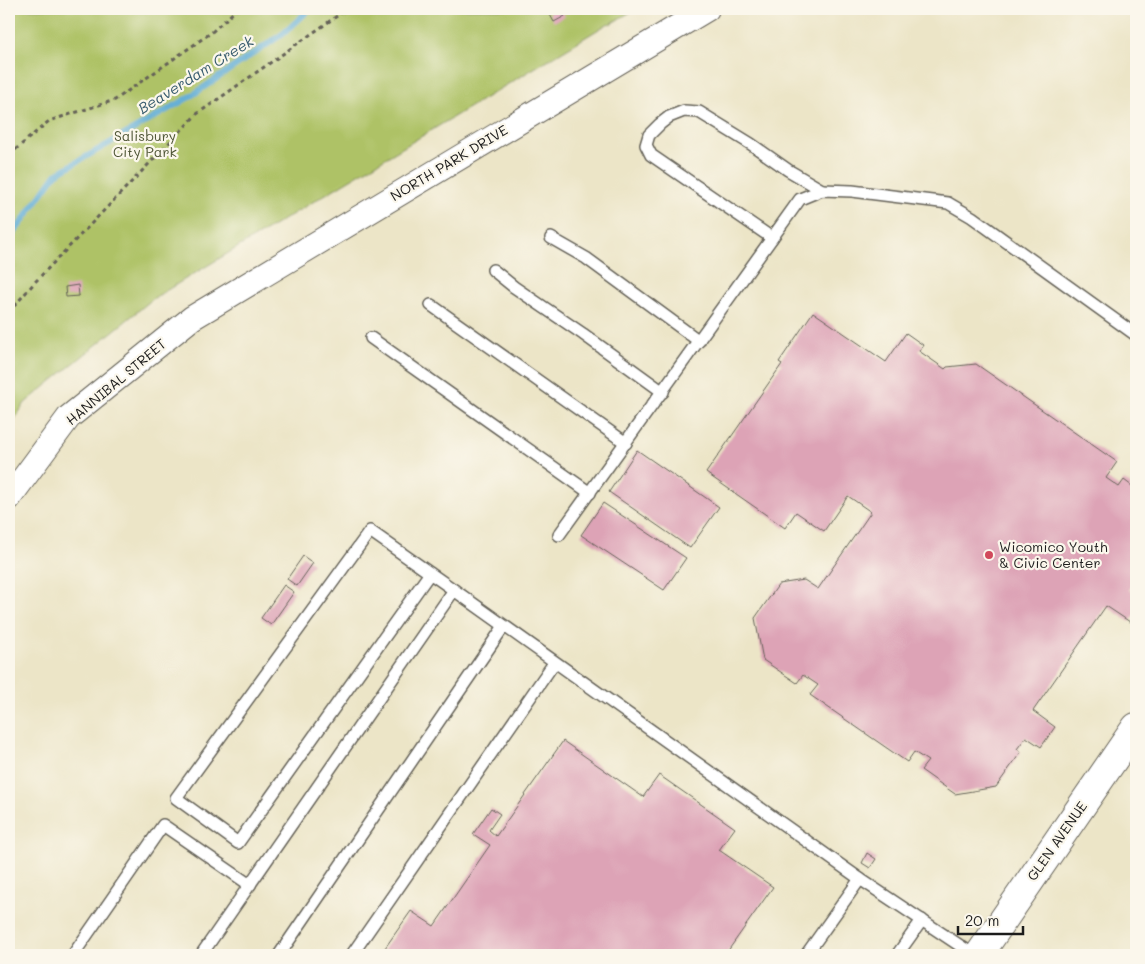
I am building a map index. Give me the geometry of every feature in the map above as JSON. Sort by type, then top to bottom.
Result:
[{"type":"street","name":"NORTH PARK DRIVE","points":[[192,318],[707,9]]},
{"type":"street","name":"HANNIBAL STREET","points":[[9,498],[69,417],[192,318]]},
{"type":"street","name":"GLEN AVENUE","points":[[979,955],[1134,736]]},
{"type":"lane","points":[[772,238],[651,155],[646,145],[649,135],[669,117],[684,111],[699,112],[822,190]]},
{"type":"lane","points":[[560,535],[800,199],[822,190],[852,191],[948,203],[972,217],[1136,335]]},
{"type":"lane","points":[[551,238],[586,258],[699,341]]},
{"type":"lane","points":[[493,270],[662,392]]},
{"type":"lane","points":[[431,304],[626,443]]},
{"type":"lane","points":[[371,338],[590,493]]},
{"type":"lane","points":[[430,573],[238,842],[176,798],[370,531],[430,573],[454,590],[554,663],[860,879],[974,955]]},
{"type":"lane","points":[[201,955],[454,590]]},
{"type":"lane","points":[[279,955],[504,626]]},
{"type":"lane","points":[[353,953],[554,663]]},
{"type":"lane","points":[[73,955],[163,825],[250,885]]},
{"type":"lane","points":[[806,955],[860,879]]},
{"type":"lane","points":[[897,955],[922,920]]},
{"type":"path","points":[[9,155],[50,121],[116,100],[212,32],[236,9]]},
{"type":"path","points":[[9,312],[43,274],[197,114],[347,9]]},
{"type":"green space","name":"Salisbury City Park","points":[[9,9],[636,9],[609,23],[154,298],[25,403],[9,428]]},
{"type":"building","points":[[556,9],[561,9],[565,16],[554,22],[549,13]]},
{"type":"building","points":[[78,285],[79,296],[66,297],[65,287]]},
{"type":"building","name":"Wicomico Youth & Civic Center","points":[[813,312],[886,362],[906,333],[923,345],[919,351],[945,369],[947,367],[976,364],[1117,462],[1106,478],[1119,487],[1124,480],[1136,489],[1136,580],[1129,590],[1136,595],[1136,612],[1130,622],[1106,606],[1033,711],[1055,727],[1041,747],[1026,737],[1017,749],[1021,752],[996,787],[955,794],[921,770],[928,761],[914,752],[907,762],[810,695],[818,685],[803,675],[797,683],[763,660],[755,618],[779,584],[804,580],[818,589],[871,512],[848,496],[824,531],[796,512],[785,528],[706,473],[782,364],[779,362]]},
{"type":"building","points":[[637,450],[719,507],[690,548],[609,492]]},
{"type":"building","points":[[603,503],[686,558],[664,590],[581,535]]},
{"type":"building","points":[[303,556],[313,563],[297,586],[287,579]]},
{"type":"building","points":[[284,585],[294,592],[271,625],[261,618]]},
{"type":"building","points":[[563,741],[643,797],[659,775],[735,828],[719,850],[773,887],[725,955],[380,955],[411,911],[434,926],[490,845],[473,834],[491,808],[500,814],[489,830],[496,836]]},
{"type":"building","points":[[867,853],[876,859],[870,868],[862,863]]},
{"type":"waterway","name":"Beaverdam Creek","points":[[9,240],[56,174],[188,98],[284,33],[310,9]]},
{"type":"place","name":"Wicomico Youth & Civic Center","points":[[989,555]]}]
